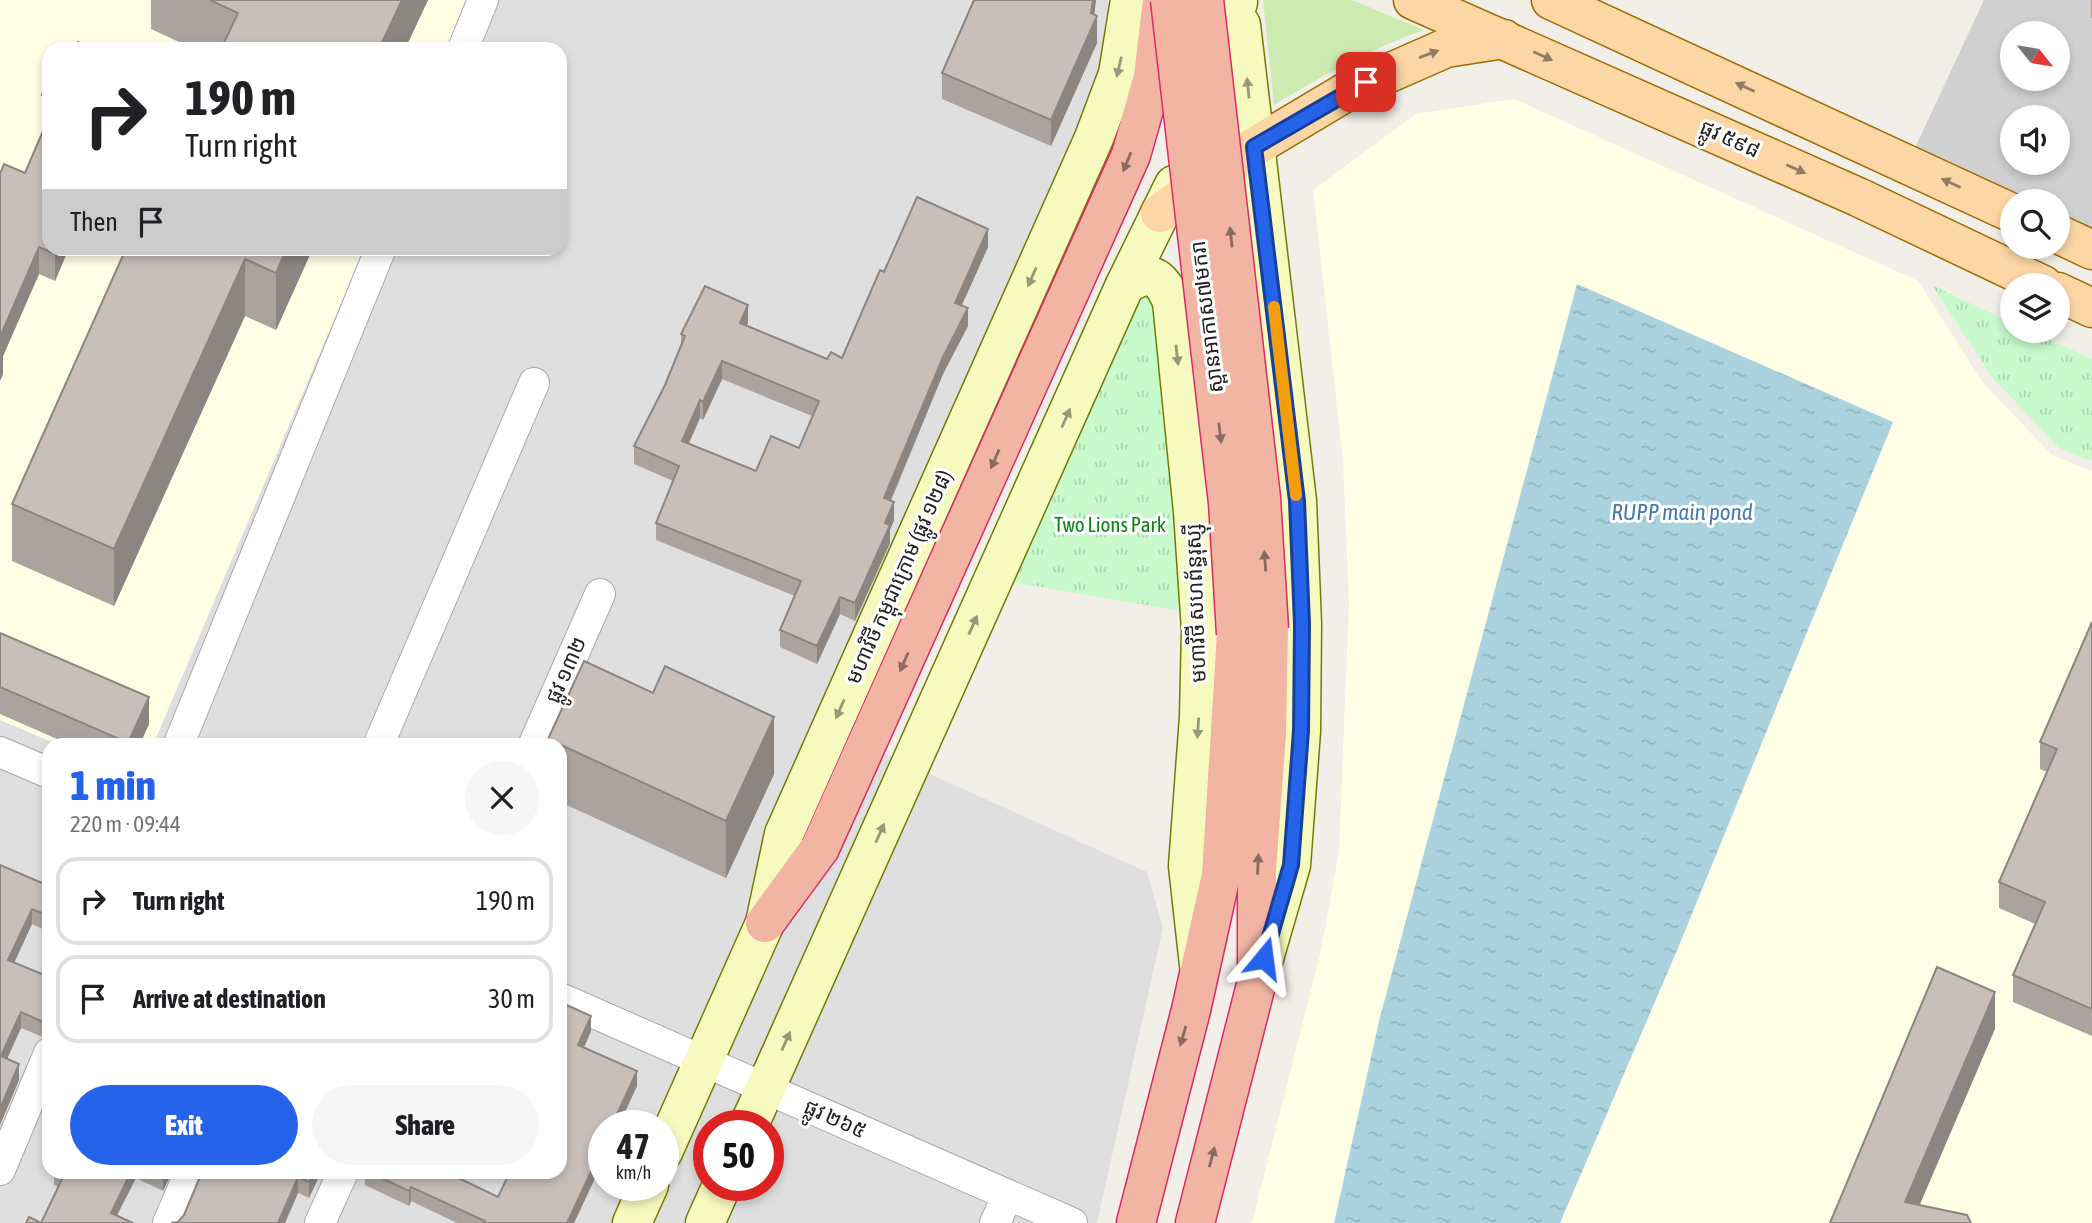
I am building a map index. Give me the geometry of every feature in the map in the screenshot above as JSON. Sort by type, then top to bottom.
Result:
[{"type":"highway","points":[[765,923],[820,848],[1131,155],[1153,77],[1162,0]]},
{"type":"highway","name":"ស្ពានអាកាស៧មករា","points":[[1170,0],[1228,503],[1252,632]]},
{"type":"highway","name":"ស្ពានអាកាស៧មករា","points":[[1227,1],[1261,498],[1252,632]]},
{"type":"highway","points":[[1195,1223],[1257,981],[1257,870],[1267,733],[1252,632]]},
{"type":"highway","name":"មហាវិថី សហព័ន្ធរុស្ស៊ី","points":[[1136,1223],[1221,875],[1252,632]]},
{"type":"main road","name":"មហាវិថី កម្ពុជាក្រោម (ផ្លូវ ១២៨)","points":[[679,1116],[765,923],[784,834],[1094,138],[1118,74],[1130,0]]},
{"type":"main road","name":"ផ្លូវ ៥៩៨","points":[[1413,0],[1858,197],[2018,273]]},
{"type":"main road","points":[[1551,0],[2000,207]]},
{"type":"main road","points":[[1227,1],[1254,147],[1275,311],[1297,501],[1302,624],[1301,731],[1291,865],[1257,981]]},
{"type":"main road","points":[[755,1110],[1125,285],[1188,155],[1217,83],[1227,1]]},
{"type":"main road","points":[[1160,213],[1254,147],[1346,92],[1406,63],[1446,48],[1504,39]]},
{"type":"main road","points":[[2070,240],[2092,250]]},
{"type":"main road","points":[[1125,285],[1139,276],[1153,276],[1164,284],[1172,302],[1189,284],[1212,275],[1236,277],[1258,289],[1275,311]]},
{"type":"main road","points":[[2070,298],[2092,308]]},
{"type":"main road","name":"មហាវិថី សហព័ន្ធរុស្ស៊ី","points":[[1172,302],[1193,512],[1201,630],[1199,717],[1188,866],[1199,969]]},
{"type":"main road","points":[[632,1223],[642,1201]]},
{"type":"main road","points":[[705,1223],[715,1201]]},
{"type":"street","points":[[466,42],[484,0]]},
{"type":"street","points":[[181,738],[378,256]]},
{"type":"street","points":[[381,738],[534,383]]},
{"type":"street","name":"ផ្លូវ ១៣២","points":[[537,738],[600,594]]},
{"type":"street","points":[[0,752],[42,770]]},
{"type":"street","name":"ផ្លូវ ២៦៥","points":[[567,1001],[1072,1223]]},
{"type":"street","points":[[0,1170],[42,1070]]},
{"type":"street","points":[[167,1223],[187,1179]]},
{"type":"street","points":[[320,1223],[339,1179]]},
{"type":"street","points":[[995,1223],[1008,1195]]},
{"type":"shaded area","points":[[0,0],[1108,0],[1110,28],[1097,106],[819,724],[1147,872],[1163,928],[1097,1223],[0,1223]]},
{"type":"shaded area","points":[[0,0],[469,0],[452,42],[42,42],[42,256],[361,256],[156,738],[42,738],[0,720]]},
{"type":"shaded area","points":[[1984,0],[2092,0],[2092,234],[2070,224],[2070,189],[2000,190],[1914,150]]},
{"type":"shaded area","points":[[1514,99],[1918,281],[1983,383],[2052,455],[2092,471],[2092,1223],[1252,1223],[1321,951],[1339,851],[1349,603],[1343,461],[1313,190],[1416,114]]},
{"type":"green space","points":[[1263,0],[1352,0],[1424,30],[1347,63],[1274,105]]},
{"type":"green space","points":[[1932,285],[2000,317],[2000,343],[2057,343],[2092,359],[2092,461],[2059,448],[1992,377]]},
{"type":"green space","name":"Two Lions Park","points":[[1147,290],[1159,294],[1186,612],[1006,581],[1136,300]]},
{"type":"water","name":"RUPP main pond","points":[[1577,284],[1893,422],[1678,948],[1560,1223],[1334,1223],[1380,1017]]},
{"type":"building","points":[[210,0],[402,0],[382,42],[224,42],[238,13]]},
{"type":"building","points":[[974,0],[1093,0],[1091,13],[1097,16],[1051,120],[942,73]]},
{"type":"building","points":[[42,133],[42,248],[39,247],[0,337],[0,174],[4,164],[25,173]]},
{"type":"building","points":[[917,197],[988,229],[955,303],[968,308],[943,357],[884,498],[894,502],[885,523],[890,525],[855,603],[840,597],[817,646],[780,630],[801,581],[656,523],[679,466],[634,446],[665,385],[685,336],[681,334],[705,286],[748,305],[740,323],[827,359],[831,352],[842,358],[880,270],[884,272]],"holes":[[[722,361],[819,401],[799,448],[771,436],[756,471],[682,441],[700,400],[703,402]]]},
{"type":"building","points":[[123,256],[283,256],[276,273],[245,259],[114,549],[12,504]]},
{"type":"building","points":[[2092,622],[2092,1009],[2013,975],[2045,902],[1999,882],[2057,749],[2040,742]]},
{"type":"building","points":[[0,633],[149,697],[130,738],[117,738],[0,687]]},
{"type":"building","points":[[584,661],[653,693],[665,666],[774,717],[726,821],[567,748],[567,738],[548,738]]},
{"type":"building","points":[[0,865],[42,883],[42,913],[32,909],[8,960],[42,974],[42,1022],[21,1012],[1,1056],[19,1064],[0,1109]]},
{"type":"building","points":[[1937,967],[1995,992],[1905,1202],[1967,1215],[1971,1223],[1830,1223]]},
{"type":"building","points":[[567,1005],[591,1016],[578,1045],[637,1071],[619,1110],[588,1110],[588,1178],[567,1223],[484,1223],[485,1221],[411,1187],[409,1191],[384,1179],[461,1179],[498,1197],[507,1179],[567,1179]]},
{"type":"building","points":[[62,1179],[128,1179],[111,1213],[133,1223],[41,1223]]},
{"type":"building","points":[[199,1179],[297,1179],[278,1223],[171,1223],[178,1222],[184,1215]]},
{"type":"building","points":[[29,1217],[41,1223],[26,1223]]},
{"type":"slow traffic","points":[[1274,307],[1296,495]]},
{"type":"route","points":[[1264,958],[1291,865],[1301,731],[1302,624],[1297,501],[1254,147],[1366,82]]}]
